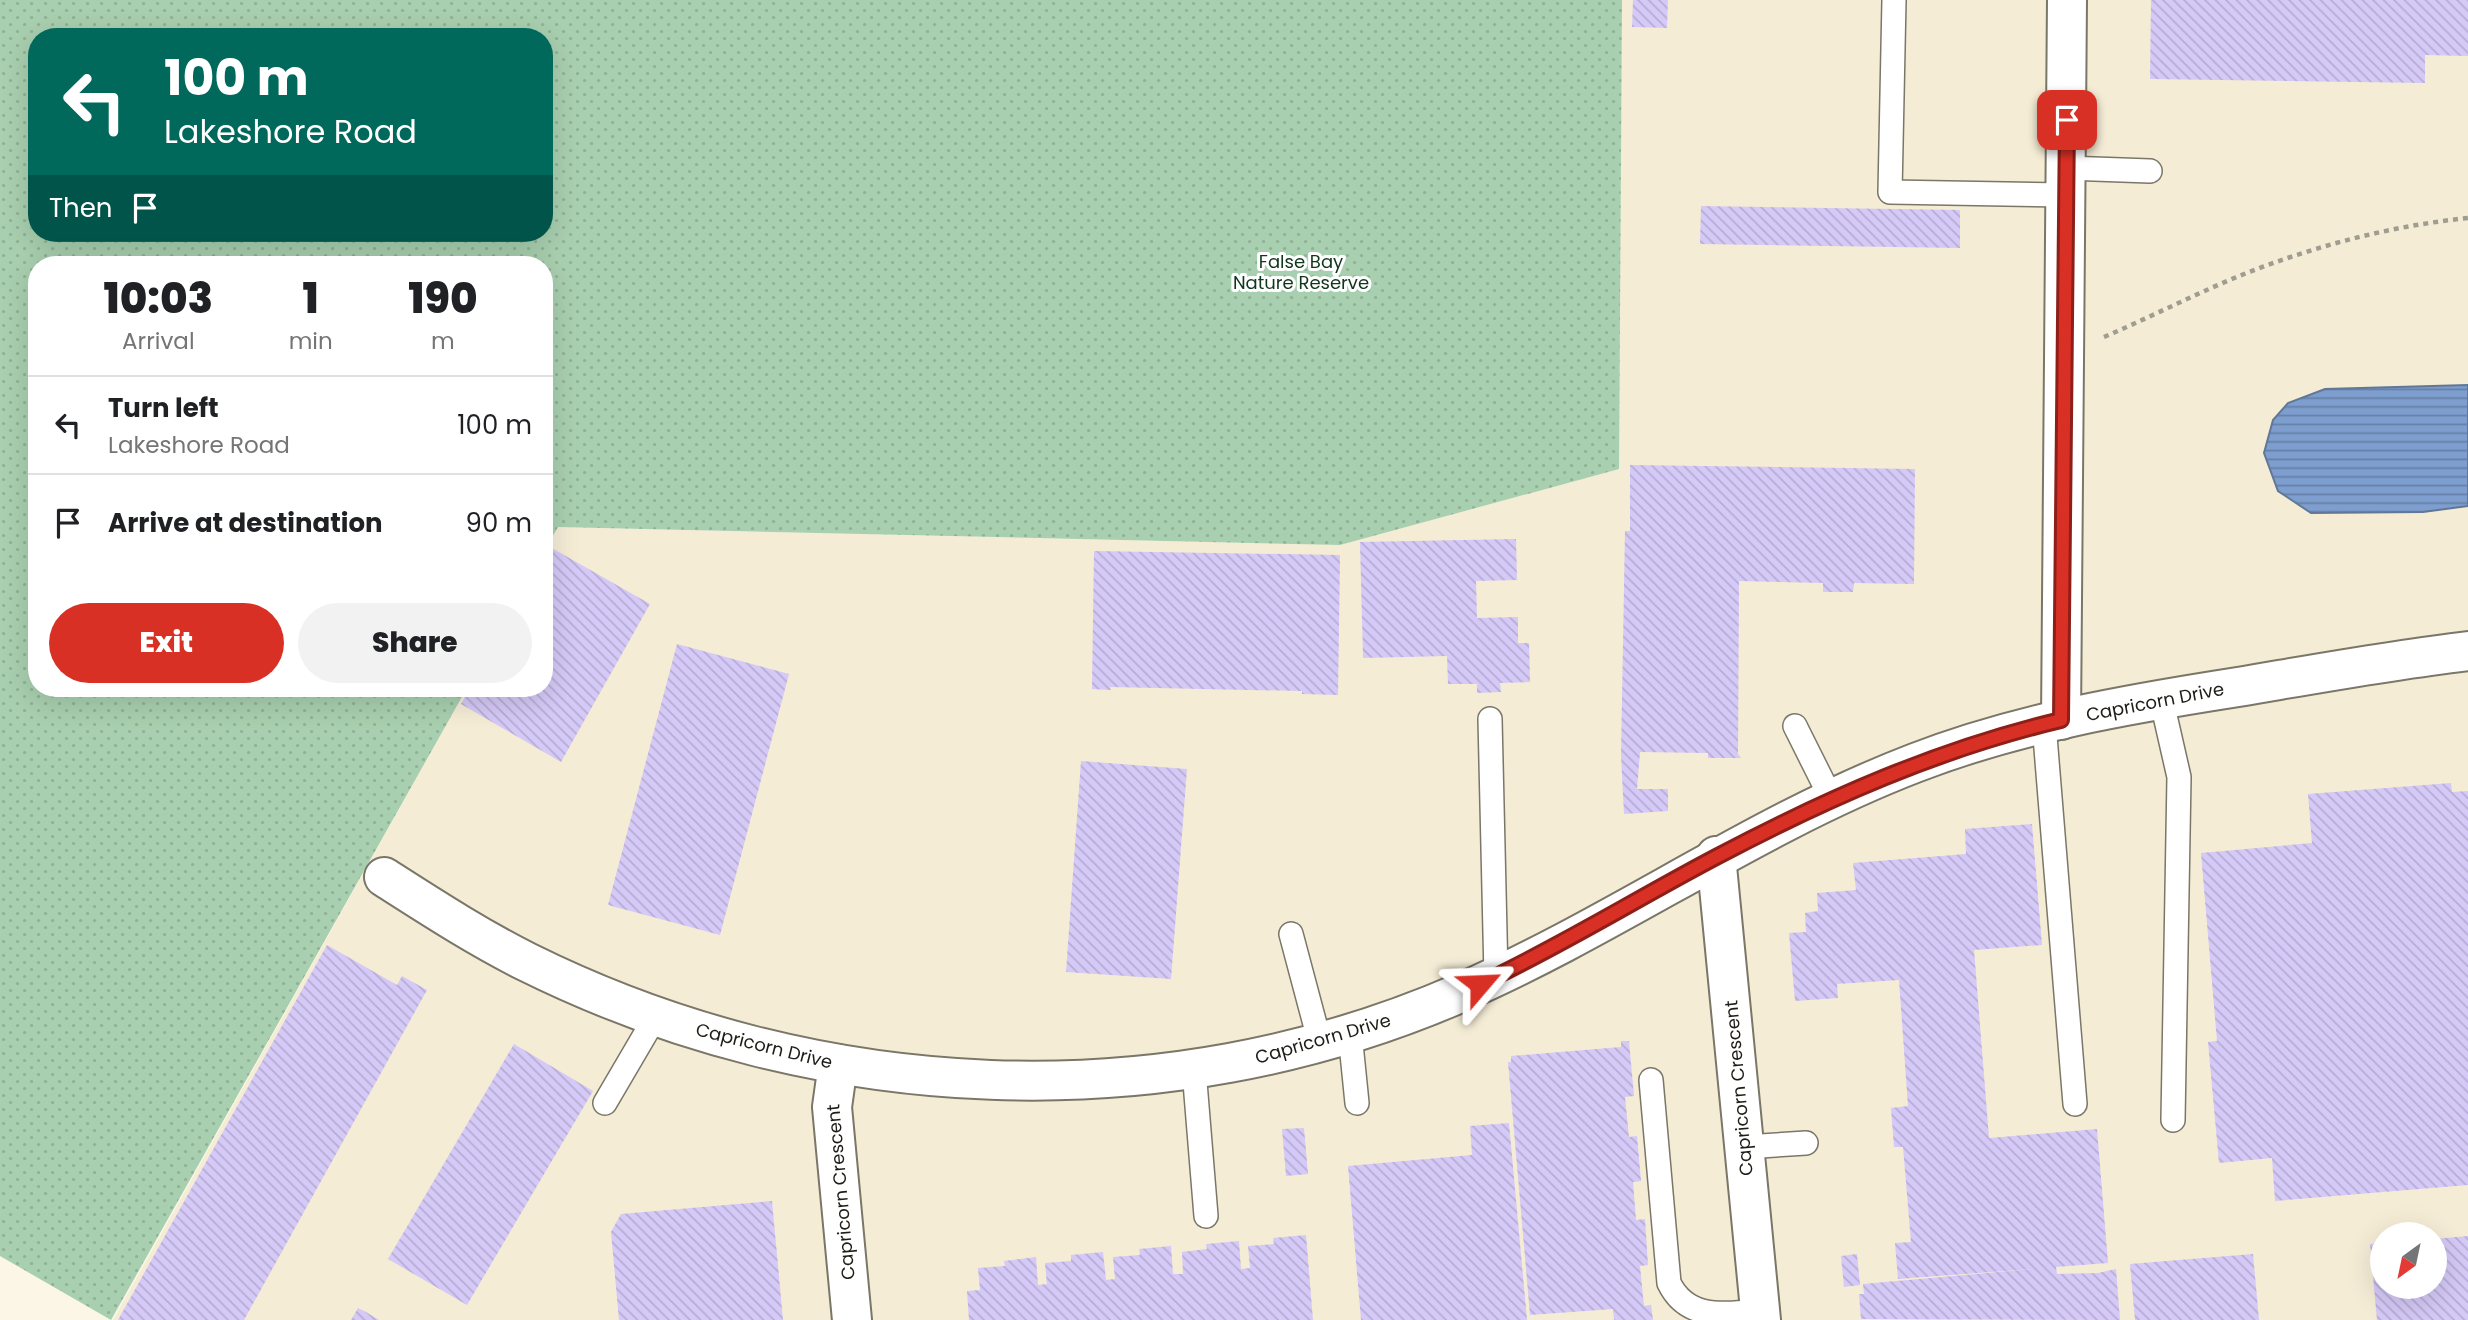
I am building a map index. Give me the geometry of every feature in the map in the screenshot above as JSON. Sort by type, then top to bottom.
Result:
[{"type":"street","points":[[2053,722],[2064,354],[2067,0]]},
{"type":"street","name":"Capricorn Drive","points":[[384,877],[456,923],[527,962],[656,1016],[764,1049],[838,1064],[933,1076],[1055,1083],[1194,1070],[1335,1038],[1427,1007],[1496,976],[1611,917],[1717,856],[1915,763],[2053,722],[2161,698],[2468,651]]},
{"type":"street","name":"Capricorn Drive","points":[[2237,687],[2360,685],[2468,676]]},
{"type":"street","name":"Capricorn Crescent","points":[[1717,856],[1760,1316]]},
{"type":"street","name":"Capricorn Crescent","points":[[838,1064],[832,1107],[852,1320]]},
{"type":"lane","points":[[1894,0],[1890,192],[2066,182],[2150,171]]},
{"type":"lane","points":[[2161,698],[2179,777],[2173,1120]]},
{"type":"lane","points":[[1490,719],[1496,976]]},
{"type":"lane","points":[[2053,722],[2075,1104]]},
{"type":"lane","points":[[1795,726],[1832,800]]},
{"type":"lane","points":[[1291,934],[1335,1038],[1357,1103]]},
{"type":"lane","points":[[605,1102],[656,1016]]},
{"type":"lane","points":[[1194,1070],[1206,1216]]},
{"type":"lane","points":[[1651,1080],[1669,1283],[1674,1295],[1683,1305],[1703,1314],[1760,1316]]},
{"type":"lane","points":[[1745,1147],[1806,1143]]},
{"type":"path","points":[[2064,354],[2265,266],[2409,225],[2468,218]]},
{"type":"shaded area","points":[[1622,0],[2468,0],[2468,1320],[113,1320],[462,697],[553,697],[553,534],[557,527],[1340,545],[1618,469]]},
{"type":"green space","name":"False Bay Nature Reserve","points":[[0,0],[1622,0],[1619,469],[1340,545],[558,527],[553,536],[553,256],[28,256],[28,697],[462,697],[111,1320],[0,1256]]},
{"type":"water","points":[[2468,385],[2468,506],[2423,512],[2311,513],[2278,491],[2264,453],[2273,420],[2288,403],[2325,389]]},
{"type":"building","points":[[1633,0],[1668,0],[1667,28],[1632,27]]},
{"type":"building","points":[[2151,0],[2468,0],[2468,56],[2425,55],[2425,83],[2150,79]]},
{"type":"building","points":[[1701,206],[1960,210],[1960,248],[1700,244]]},
{"type":"building","points":[[1630,465],[1915,469],[1914,584],[1854,583],[1853,592],[1823,592],[1823,583],[1739,581],[1738,754],[1741,758],[1708,758],[1708,753],[1640,752],[1637,789],[1668,789],[1668,811],[1624,814],[1621,755],[1625,531],[1630,531]]},
{"type":"building","points":[[1516,539],[1517,580],[1476,581],[1477,618],[1518,617],[1518,643],[1529,643],[1530,682],[1500,683],[1501,692],[1477,693],[1477,684],[1448,684],[1447,656],[1363,658],[1360,542]]},
{"type":"building","points":[[553,549],[650,604],[561,762],[461,704],[465,697],[553,697]]},
{"type":"building","points":[[1094,551],[1340,555],[1338,695],[1302,694],[1302,691],[1110,687],[1111,690],[1092,689]]},
{"type":"building","points":[[677,644],[789,674],[720,935],[608,905]]},
{"type":"building","points":[[1081,761],[1187,769],[1171,979],[1066,972]]},
{"type":"building","points":[[2451,783],[2452,792],[2468,791],[2468,1185],[2275,1201],[2272,1158],[2219,1163],[2208,1042],[2217,1041],[2201,853],[2312,843],[2308,794]]},
{"type":"building","points":[[2032,824],[2042,945],[1974,950],[1989,1138],[2097,1129],[2108,1263],[2056,1267],[2057,1274],[2098,1273],[2116,1269],[2120,1320],[1861,1319],[1859,1294],[1864,1294],[1863,1284],[2032,1269],[1898,1279],[1895,1243],[1911,1242],[1903,1147],[1894,1147],[1891,1108],[1908,1106],[1899,980],[1837,984],[1838,998],[1795,1001],[1789,933],[1806,932],[1805,913],[1818,911],[1817,893],[1856,890],[1853,863],[1966,854],[1965,829]]},
{"type":"building","points":[[327,945],[397,985],[402,976],[427,990],[244,1320],[118,1320]]},
{"type":"building","points":[[1621,1041],[1629,1041],[1634,1096],[1625,1097],[1629,1137],[1637,1136],[1641,1181],[1633,1182],[1636,1220],[1645,1219],[1648,1265],[1640,1266],[1644,1306],[1651,1305],[1653,1320],[1614,1320],[1613,1309],[1530,1315],[1508,1062],[1511,1062],[1511,1056],[1621,1047]]},
{"type":"building","points":[[514,1044],[593,1091],[467,1305],[388,1259]]},
{"type":"building","points":[[1509,1123],[1527,1320],[1361,1320],[1348,1166],[1472,1155],[1470,1126]]},
{"type":"building","points":[[1304,1128],[1308,1174],[1286,1176],[1282,1129]]},
{"type":"building","points":[[772,1201],[783,1320],[619,1320],[611,1232],[621,1214]]},
{"type":"building","points":[[1306,1235],[1313,1320],[969,1320],[967,1291],[980,1290],[978,1268],[1005,1266],[1004,1261],[1036,1257],[1038,1285],[1047,1284],[1045,1263],[1071,1261],[1071,1255],[1103,1252],[1106,1280],[1115,1279],[1113,1257],[1140,1255],[1139,1249],[1171,1246],[1173,1274],[1183,1274],[1182,1252],[1207,1249],[1206,1244],[1239,1241],[1241,1269],[1250,1268],[1248,1246],[1274,1244],[1273,1238]]},
{"type":"building","points":[[2468,1236],[2468,1320],[2377,1320],[2375,1299],[2447,1299],[2447,1238]]},
{"type":"building","points":[[1857,1254],[1860,1285],[1844,1287],[1841,1256]]},
{"type":"building","points":[[2253,1254],[2259,1320],[2135,1320],[2130,1264]]},
{"type":"building","points":[[358,1308],[366,1312],[379,1320],[351,1320]]},
{"type":"route","points":[[1480,984],[1611,917],[1717,856],[1868,783],[1962,746],[2061,720],[2067,120]]}]
